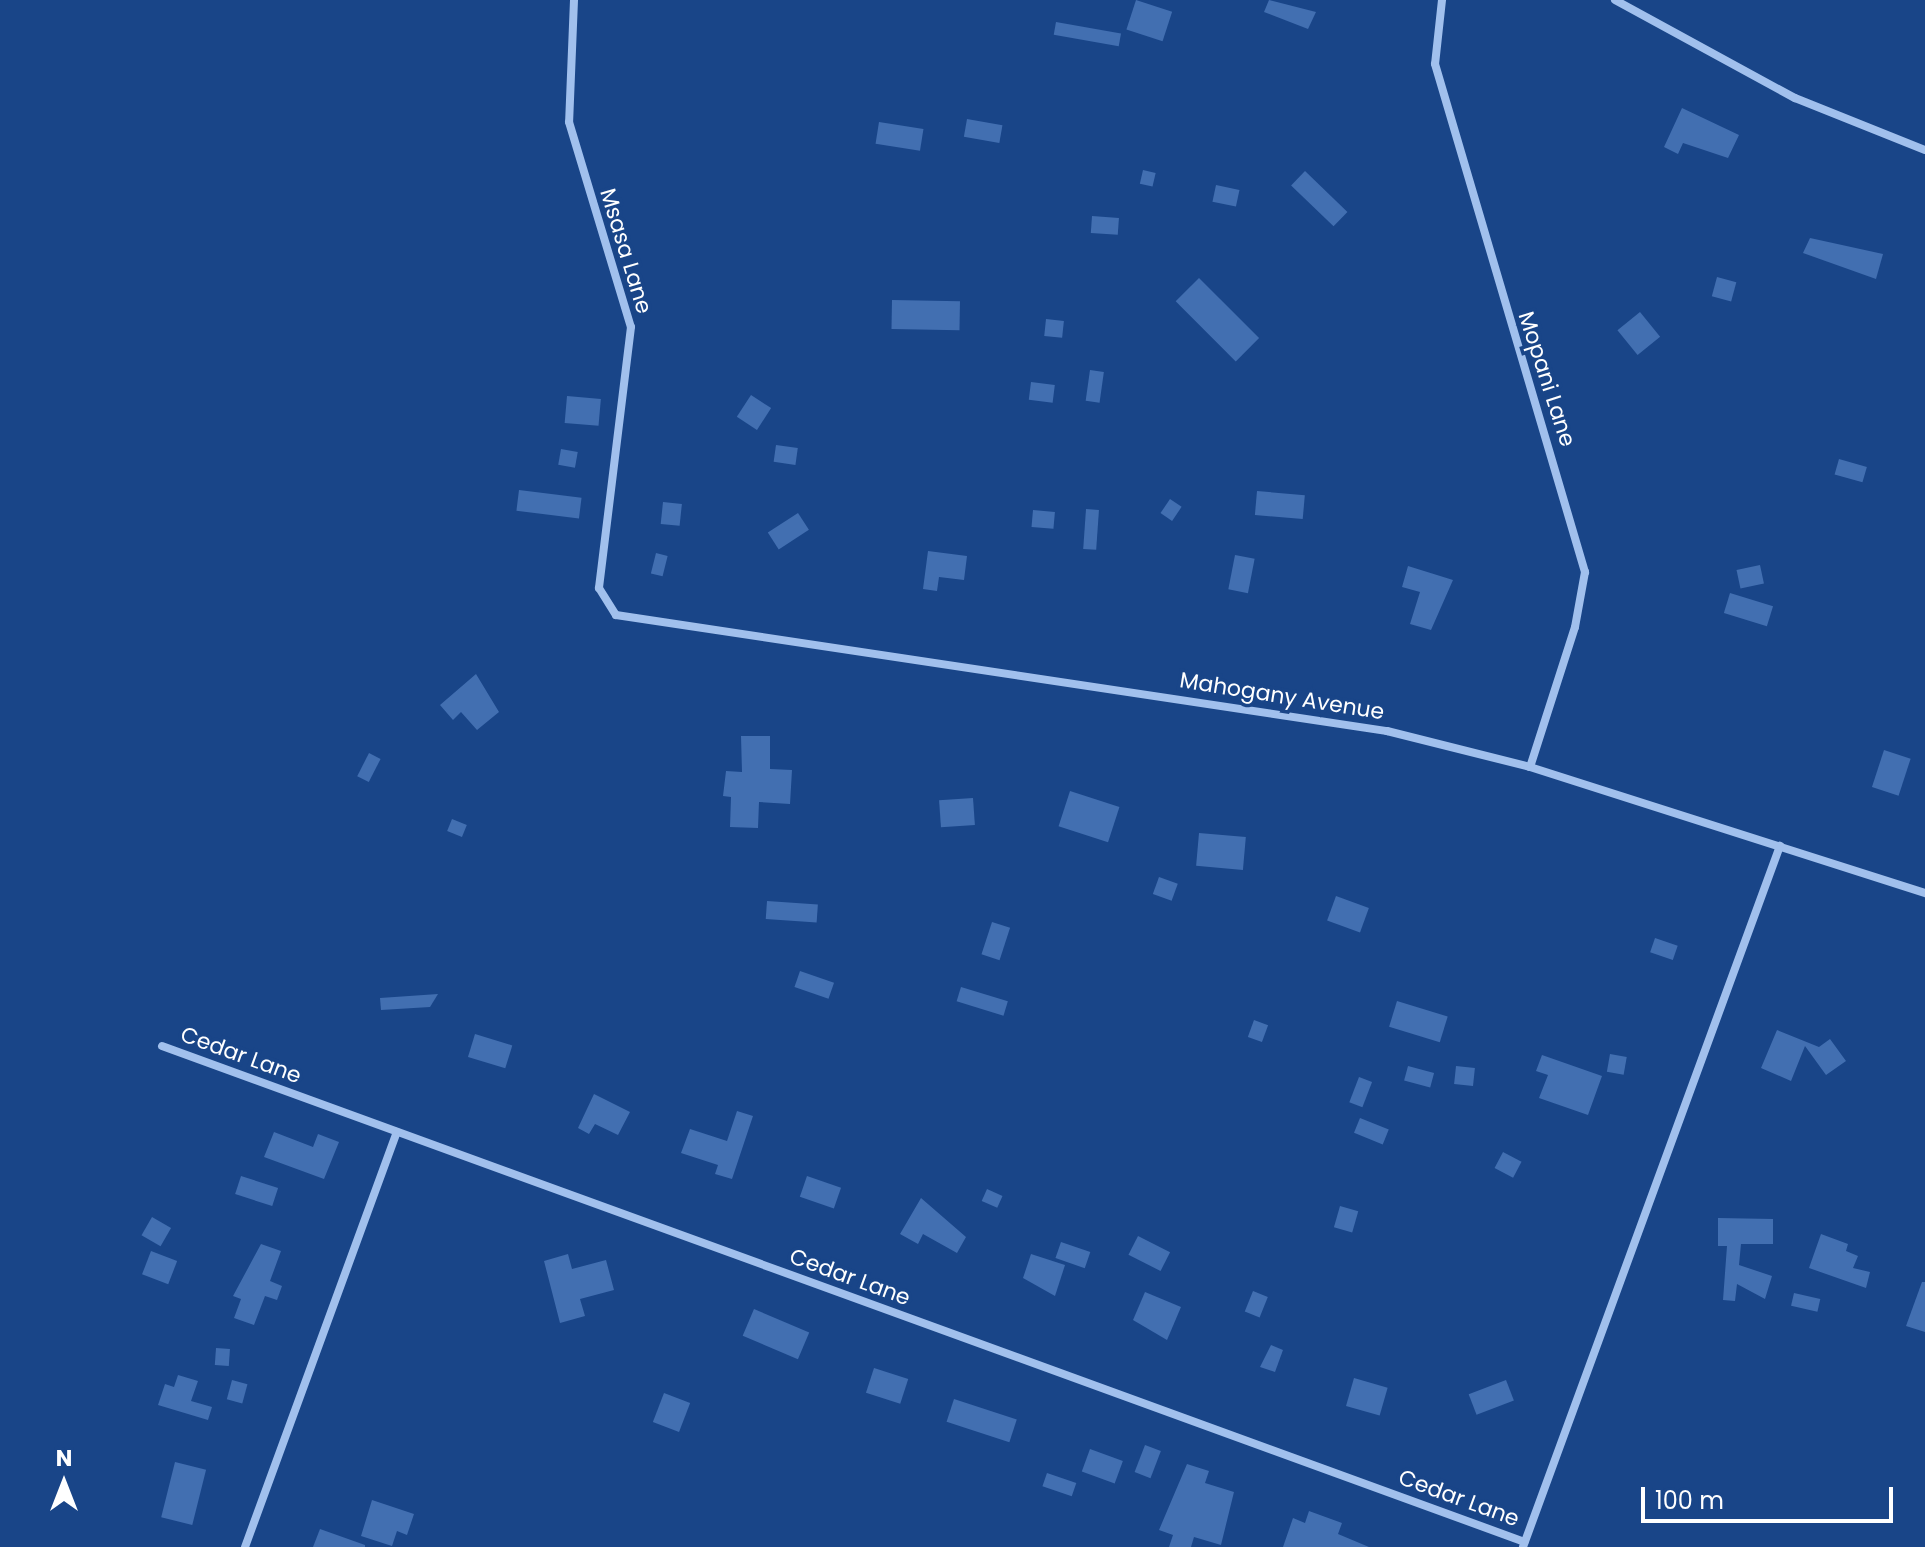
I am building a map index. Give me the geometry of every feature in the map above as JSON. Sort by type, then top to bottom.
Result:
[{"type":"street","name":"Msasa Lane","points":[[574,0],[569,122],[631,327],[599,588],[607,607],[616,615]]},
{"type":"street","name":"Mopani Lane","points":[[1442,0],[1435,64],[1585,572],[1575,627],[1530,767]]},
{"type":"street","points":[[1615,0],[1795,98],[1925,150]]},
{"type":"street","name":"Mahogany Avenue","points":[[616,615],[1372,729],[1530,767],[1925,893]]},
{"type":"street","points":[[1524,1544],[1780,846]]},
{"type":"street","name":"Cedar Lane","points":[[162,1046],[1524,1544]]},
{"type":"street","points":[[245,1547],[397,1132]]},
{"type":"building","points":[[1136,0],[1172,12],[1163,41],[1126,29]]},
{"type":"building","points":[[1269,0],[1316,12],[1308,29],[1264,12]]},
{"type":"building","points":[[1056,22],[1121,33],[1119,46],[1054,35]]},
{"type":"building","points":[[1682,108],[1739,135],[1728,158],[1683,143],[1678,154],[1664,147]]},
{"type":"building","points":[[967,119],[1002,125],[999,143],[964,137]]},
{"type":"building","points":[[879,122],[923,129],[920,151],[876,144]]},
{"type":"building","points":[[1143,170],[1156,173],[1153,187],[1140,184]]},
{"type":"building","points":[[1305,171],[1347,212],[1334,226],[1291,185]]},
{"type":"building","points":[[1216,185],[1239,190],[1236,207],[1212,202]]},
{"type":"building","points":[[1092,216],[1119,218],[1118,235],[1091,233]]},
{"type":"building","points":[[1810,238],[1883,254],[1876,279],[1803,253]]},
{"type":"building","points":[[1717,277],[1736,282],[1731,301],[1712,296]]},
{"type":"building","points":[[1199,278],[1259,338],[1236,361],[1176,301]]},
{"type":"building","points":[[892,300],[960,301],[959,330],[891,329]]},
{"type":"building","points":[[1640,312],[1660,337],[1638,355],[1617,330]]},
{"type":"building","points":[[1046,319],[1064,321],[1062,338],[1044,336]]},
{"type":"building","points":[[1090,370],[1104,372],[1100,403],[1086,401]]},
{"type":"building","points":[[1031,382],[1055,385],[1053,403],[1029,400]]},
{"type":"building","points":[[751,395],[771,408],[757,430],[737,417]]},
{"type":"building","points":[[567,396],[601,399],[599,426],[565,423]]},
{"type":"building","points":[[776,445],[798,448],[795,465],[774,462]]},
{"type":"building","points":[[561,449],[578,452],[575,468],[558,465]]},
{"type":"building","points":[[1839,459],[1867,467],[1862,482],[1835,474]]},
{"type":"building","points":[[519,490],[582,498],[579,519],[516,511]]},
{"type":"building","points":[[1257,491],[1305,495],[1303,519],[1255,515]]},
{"type":"building","points":[[1170,499],[1182,507],[1172,521],[1160,513]]},
{"type":"building","points":[[663,502],[682,504],[680,526],[661,524]]},
{"type":"building","points":[[1086,509],[1099,510],[1096,550],[1083,549]]},
{"type":"building","points":[[1033,510],[1055,512],[1053,529],[1032,527]]},
{"type":"building","points":[[798,513],[809,530],[779,549],[768,533]]},
{"type":"building","points":[[928,551],[967,556],[964,580],[939,577],[937,591],[923,589]]},
{"type":"building","points":[[656,553],[668,556],[663,576],[651,573]]},
{"type":"building","points":[[1235,555],[1255,559],[1248,593],[1228,589]]},
{"type":"building","points":[[1760,565],[1764,584],[1740,589],[1737,570]]},
{"type":"building","points":[[1408,566],[1453,580],[1431,630],[1410,624],[1420,592],[1402,587]]},
{"type":"building","points":[[1730,593],[1773,606],[1767,626],[1724,613]]},
{"type":"building","points":[[476,674],[499,712],[477,730],[461,712],[453,720],[440,705]]},
{"type":"building","points":[[741,736],[770,736],[770,769],[792,770],[790,804],[759,802],[758,828],[730,827],[731,797],[723,796],[726,771],[742,772]]},
{"type":"building","points":[[1884,750],[1911,759],[1899,796],[1872,787]]},
{"type":"building","points":[[369,753],[381,759],[369,782],[357,776]]},
{"type":"building","points":[[1070,791],[1119,807],[1108,842],[1059,826]]},
{"type":"building","points":[[973,798],[975,825],[941,827],[939,800]]},
{"type":"building","points":[[452,819],[467,825],[462,837],[447,831]]},
{"type":"building","points":[[1199,833],[1246,837],[1243,870],[1196,866]]},
{"type":"building","points":[[1159,877],[1178,884],[1172,901],[1153,894]]},
{"type":"building","points":[[1336,896],[1369,908],[1360,932],[1327,920]]},
{"type":"building","points":[[767,901],[818,905],[817,923],[766,919]]},
{"type":"building","points":[[992,922],[1010,928],[1000,960],[981,954]]},
{"type":"building","points":[[1655,938],[1678,946],[1673,960],[1650,952]]},
{"type":"building","points":[[800,971],[834,983],[829,999],[794,987]]},
{"type":"building","points":[[961,987],[1008,1001],[1003,1016],[957,1001]]},
{"type":"building","points":[[438,994],[430,1007],[381,1010],[380,998]]},
{"type":"building","points":[[1397,1001],[1448,1016],[1440,1042],[1389,1027]]},
{"type":"building","points":[[1254,1020],[1268,1025],[1262,1042],[1248,1037]]},
{"type":"building","points":[[1777,1030],[1819,1047],[1830,1039],[1846,1061],[1826,1075],[1805,1046],[1791,1081],[1761,1068]]},
{"type":"building","points":[[475,1034],[512,1045],[505,1068],[468,1057]]},
{"type":"building","points":[[1610,1054],[1627,1057],[1624,1075],[1607,1072]]},
{"type":"building","points":[[1542,1055],[1602,1076],[1588,1115],[1539,1098],[1548,1075],[1536,1071]]},
{"type":"building","points":[[1408,1066],[1434,1073],[1430,1087],[1404,1080]]},
{"type":"building","points":[[1456,1066],[1475,1068],[1473,1086],[1454,1084]]},
{"type":"building","points":[[1359,1077],[1372,1082],[1362,1107],[1349,1102]]},
{"type":"building","points":[[594,1094],[630,1112],[618,1135],[595,1124],[589,1134],[578,1128]]},
{"type":"building","points":[[737,1111],[753,1116],[732,1179],[715,1174],[718,1165],[681,1153],[690,1129],[727,1141]]},
{"type":"building","points":[[1360,1118],[1389,1130],[1383,1144],[1354,1133]]},
{"type":"building","points":[[274,1132],[313,1147],[318,1134],[339,1142],[324,1179],[264,1157]]},
{"type":"building","points":[[1503,1152],[1522,1162],[1513,1178],[1495,1168]]},
{"type":"building","points":[[241,1176],[278,1188],[272,1206],[235,1194]]},
{"type":"building","points":[[807,1176],[841,1188],[834,1209],[800,1197]]},
{"type":"building","points":[[987,1189],[1003,1196],[997,1208],[982,1201]]},
{"type":"building","points":[[921,1198],[966,1237],[957,1253],[923,1234],[918,1244],[900,1234]]},
{"type":"building","points":[[1340,1206],[1358,1211],[1352,1232],[1334,1227]]},
{"type":"building","points":[[152,1217],[171,1228],[161,1246],[142,1235]]},
{"type":"building","points":[[1718,1218],[1773,1219],[1773,1244],[1741,1244],[1739,1265],[1772,1276],[1765,1299],[1737,1284],[1735,1301],[1723,1300],[1727,1246],[1718,1246]]},
{"type":"building","points":[[1821,1234],[1848,1244],[1846,1251],[1858,1256],[1853,1268],[1870,1272],[1866,1288],[1809,1268]]},
{"type":"building","points":[[1138,1236],[1170,1252],[1161,1271],[1128,1255]]},
{"type":"building","points":[[1061,1242],[1090,1252],[1085,1268],[1055,1258]]},
{"type":"building","points":[[261,1244],[281,1251],[270,1281],[282,1286],[277,1300],[265,1296],[254,1325],[234,1318],[241,1299],[233,1296]]},
{"type":"building","points":[[151,1251],[177,1261],[168,1284],[142,1274]]},
{"type":"building","points":[[568,1254],[572,1269],[606,1260],[614,1290],[580,1299],[585,1316],[560,1323],[544,1261]]},
{"type":"building","points":[[1031,1254],[1065,1265],[1055,1296],[1023,1278]]},
{"type":"building","points":[[1922,1282],[1925,1282],[1925,1332],[1906,1326]]},
{"type":"building","points":[[1253,1291],[1268,1297],[1260,1317],[1245,1311]]},
{"type":"building","points":[[1145,1292],[1181,1307],[1167,1340],[1133,1320]]},
{"type":"building","points":[[1794,1293],[1820,1299],[1817,1312],[1791,1306]]},
{"type":"building","points":[[754,1309],[809,1332],[798,1359],[743,1336]]},
{"type":"building","points":[[1271,1345],[1283,1350],[1275,1372],[1260,1367]]},
{"type":"building","points":[[216,1348],[230,1349],[229,1366],[215,1365]]},
{"type":"building","points":[[874,1368],[908,1379],[900,1404],[866,1393]]},
{"type":"building","points":[[178,1375],[198,1381],[191,1401],[212,1407],[208,1420],[158,1405],[165,1384],[174,1387]]},
{"type":"building","points":[[1354,1378],[1388,1388],[1380,1416],[1346,1406]]},
{"type":"building","points":[[232,1380],[247,1384],[242,1403],[227,1399]]},
{"type":"building","points":[[1506,1380],[1514,1401],[1477,1415],[1469,1394]]},
{"type":"building","points":[[664,1393],[690,1403],[679,1432],[653,1422]]},
{"type":"building","points":[[954,1399],[1017,1419],[1009,1442],[947,1422]]},
{"type":"building","points":[[1145,1445],[1161,1451],[1150,1478],[1135,1472]]},
{"type":"building","points":[[1090,1449],[1123,1461],[1115,1484],[1082,1472]]},
{"type":"building","points":[[175,1462],[206,1470],[192,1525],[161,1517]]},
{"type":"building","points":[[1187,1464],[1209,1471],[1205,1483],[1234,1492],[1221,1545],[1194,1537],[1191,1547],[1169,1547],[1173,1535],[1159,1530]]},
{"type":"building","points":[[1047,1473],[1076,1483],[1072,1496],[1042,1486]]},
{"type":"building","points":[[372,1500],[414,1514],[407,1535],[397,1531],[392,1546],[361,1536]]},
{"type":"building","points":[[1309,1511],[1342,1523],[1338,1534],[1369,1547],[1283,1547],[1293,1518],[1305,1523]]},
{"type":"building","points":[[320,1529],[365,1545],[365,1547],[313,1547]]}]
